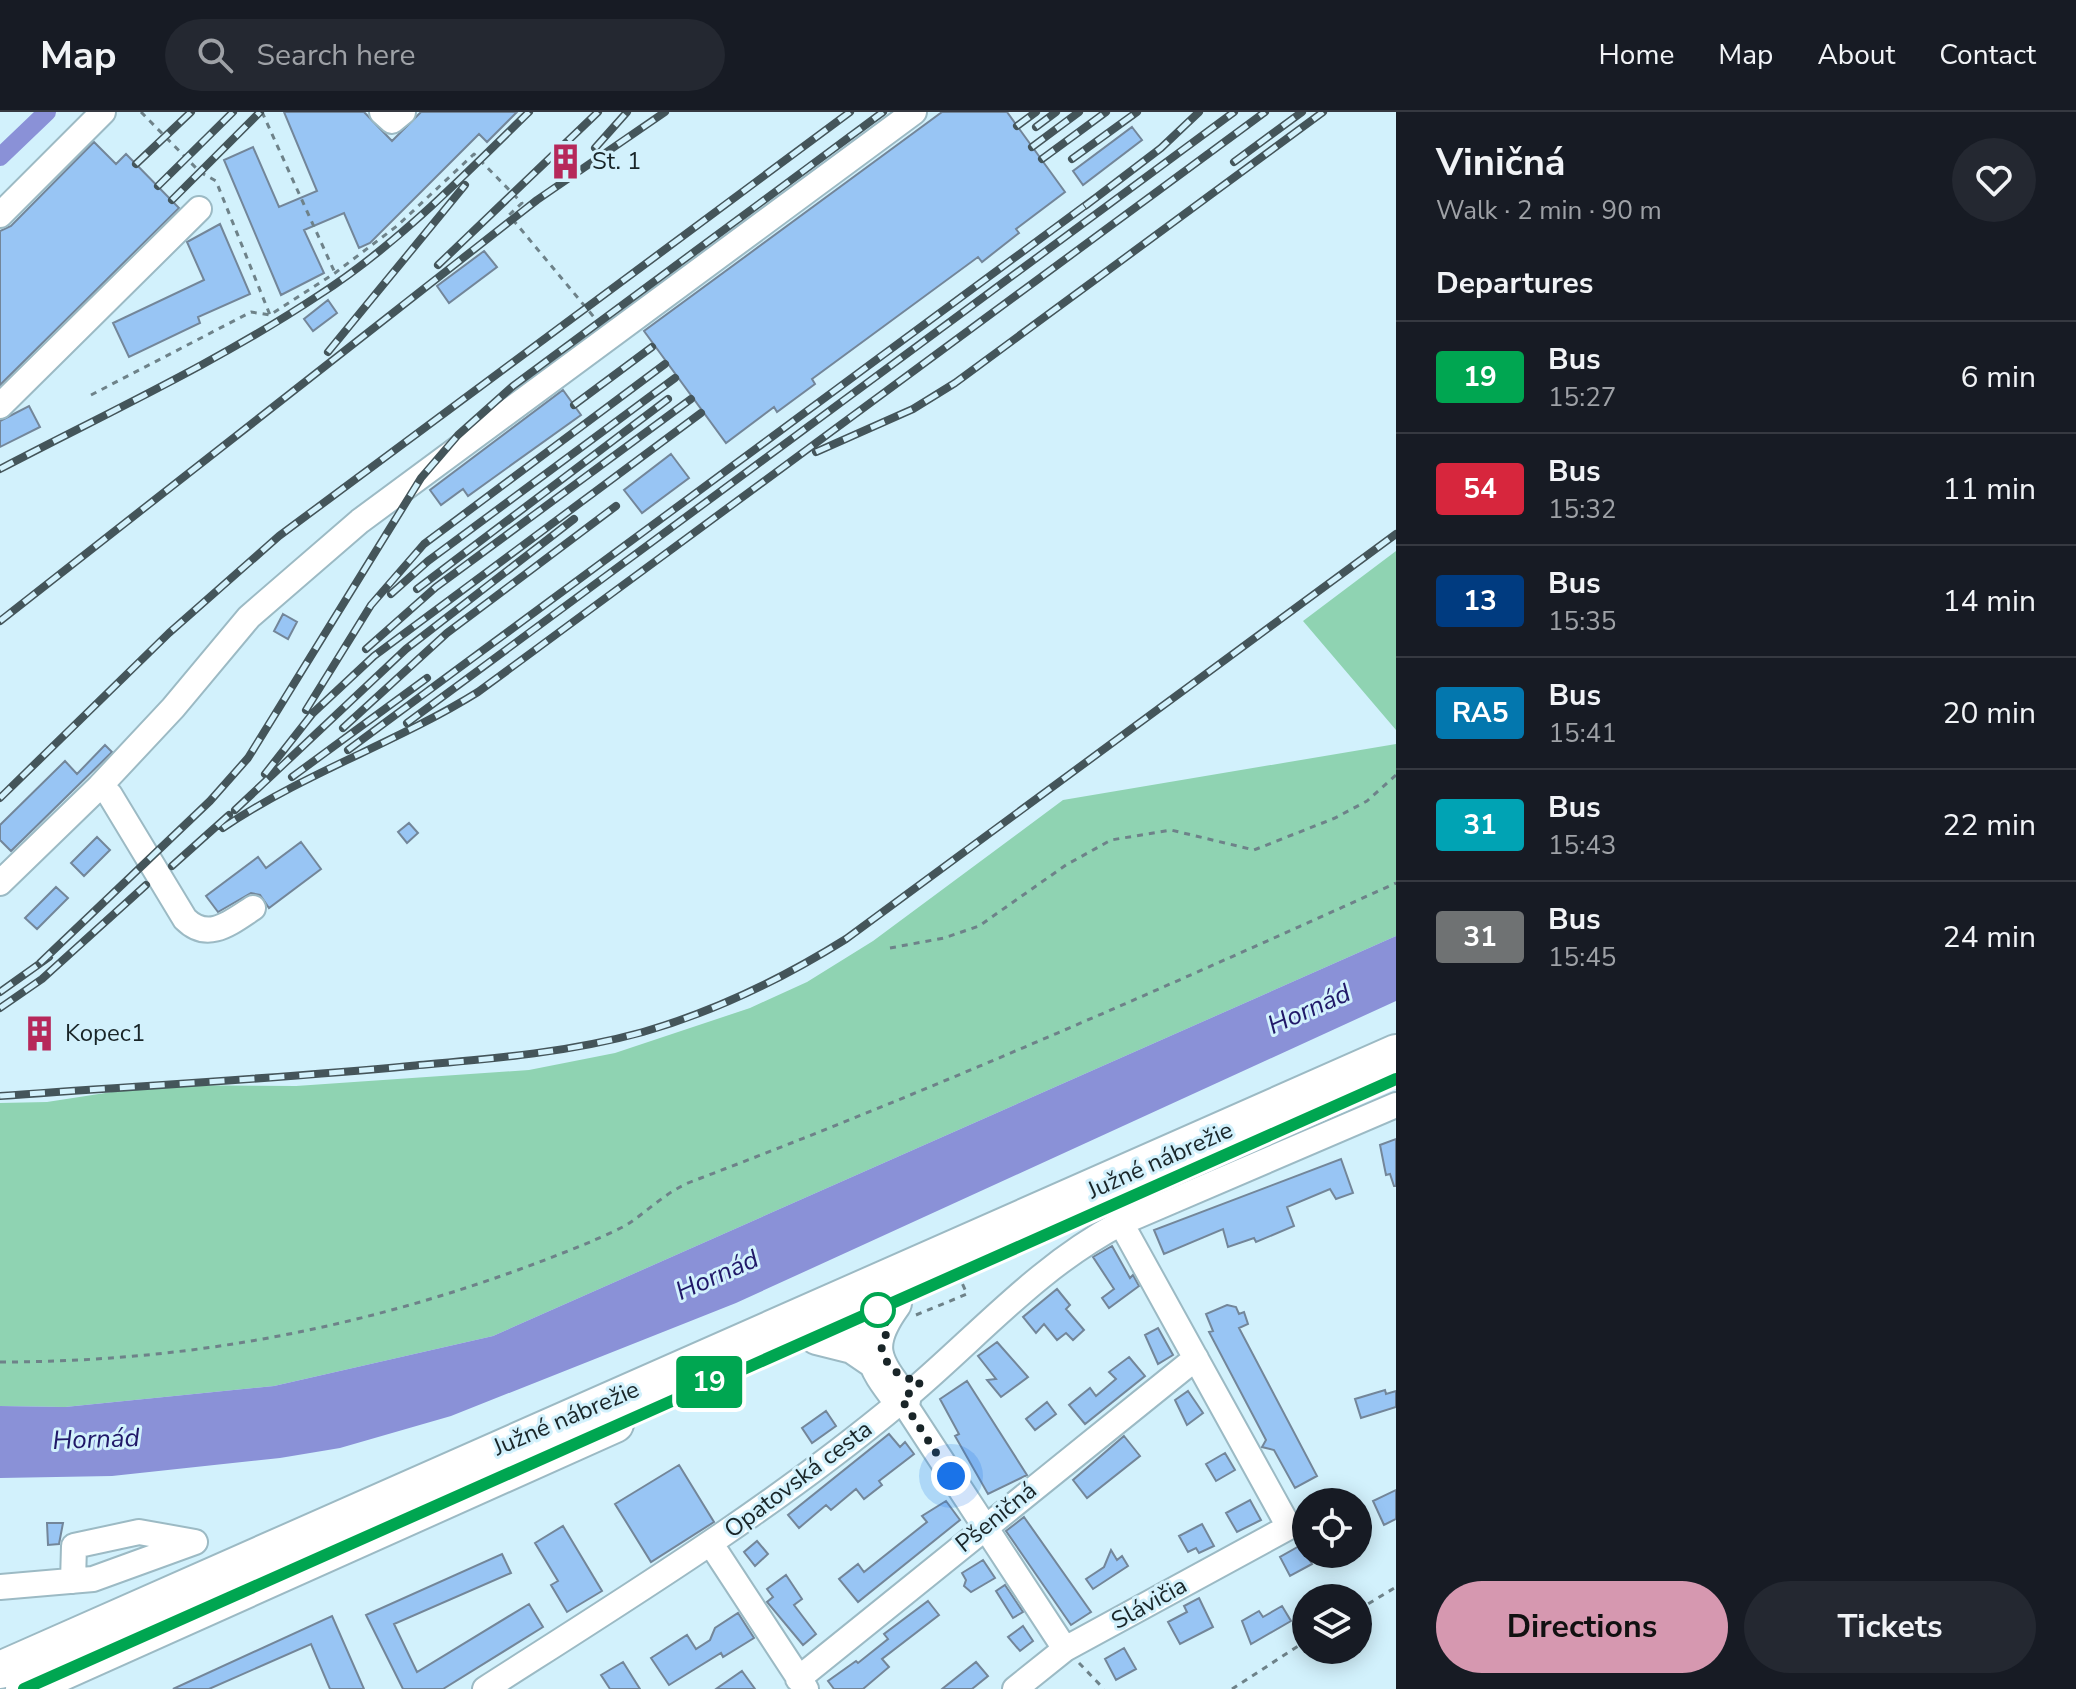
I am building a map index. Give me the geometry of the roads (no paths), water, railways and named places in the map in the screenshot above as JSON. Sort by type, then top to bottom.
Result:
[{"type":"highway","name":"Južné nábrežie","points":[[0,1670],[1396,1053]]},
{"type":"highway","name":"Južné nábrežie","points":[[24,1689],[817,1336],[902,1310],[1396,1079]]},
{"type":"highway","points":[[875,1360],[873,1333],[902,1310]]},
{"type":"highway","points":[[817,1336],[846,1341],[875,1360],[902,1400]]},
{"type":"street","points":[[0,215],[103,112]]},
{"type":"street","points":[[382,112],[392,121],[403,112]]},
{"type":"street","points":[[0,883],[100,786],[173,708],[249,617],[288,580],[360,521],[914,112]]},
{"type":"street","points":[[0,406],[199,209]]},
{"type":"street","points":[[100,786],[110,795],[185,919],[195,929],[208,931],[224,927],[253,908]]},
{"type":"street","name":"Opatovská cesta","points":[[485,1689],[711,1544],[902,1400],[1050,1267],[1082,1243],[1121,1223],[1396,1105]]},
{"type":"street","points":[[1121,1223],[1196,1358]]},
{"type":"street","name":"Pšeničná","points":[[802,1684],[984,1527],[1196,1358]]},
{"type":"street","name":"Slávičia","points":[[1015,1689],[1065,1649],[1289,1527],[1196,1358]]},
{"type":"street","points":[[902,1400],[1065,1649]]},
{"type":"street","points":[[711,1544],[802,1684]]},
{"type":"street","points":[[0,1587],[73,1581]]},
{"type":"water","name":"Hornád","points":[[1396,936],[1396,1001],[736,1303],[451,1416],[340,1448],[280,1458],[112,1476],[0,1478],[0,1406],[65,1407],[274,1386],[493,1336]]},
{"type":"waterway","points":[[0,157],[47,112]]},
{"type":"railway","points":[[136,164],[191,112]]},
{"type":"railway","points":[[158,186],[233,112]]},
{"type":"railway","points":[[172,200],[260,112]]},
{"type":"railway","points":[[0,469],[202,365],[319,295],[402,232],[529,112]]},
{"type":"railway","points":[[438,265],[598,112]]},
{"type":"railway","points":[[595,148],[627,112]]},
{"type":"railway","points":[[0,621],[537,200],[665,112]]},
{"type":"railway","points":[[0,798],[169,633],[279,536],[850,112]]},
{"type":"railway","points":[[40,963],[210,801],[248,758],[421,478],[458,435],[513,386],[883,112]]},
{"type":"railway","points":[[1017,126],[1036,112]]},
{"type":"railway","points":[[1036,127],[1056,112]]},
{"type":"railway","points":[[1032,147],[1079,112]]},
{"type":"railway","points":[[1042,159],[1106,112]]},
{"type":"railway","points":[[1072,159],[1137,112]]},
{"type":"railway","points":[[1085,206],[1161,148],[1199,112]]},
{"type":"railway","points":[[407,723],[1234,112]]},
{"type":"railway","points":[[223,828],[285,791],[478,692],[1265,112]]},
{"type":"railway","points":[[1234,162],[1302,112]]},
{"type":"railway","points":[[816,452],[913,409],[955,383],[1323,112]]},
{"type":"railway","points":[[328,352],[465,185]]},
{"type":"railway","points":[[348,750],[1094,199]]},
{"type":"railway","points":[[574,405],[652,347]]},
{"type":"railway","points":[[306,710],[371,605],[424,544],[665,364]]},
{"type":"railway","points":[[391,594],[428,561],[675,378]]},
{"type":"railway","points":[[417,589],[668,399]]},
{"type":"railway","points":[[366,649],[436,587],[691,399]]},
{"type":"railway","points":[[265,774],[313,713],[374,656],[701,413]]},
{"type":"railway","points":[[343,728],[447,633],[616,506]]},
{"type":"railway","points":[[235,810],[406,649],[574,519]]},
{"type":"railway","points":[[0,1096],[308,1075],[528,1054],[643,1032],[722,1004],[798,967],[846,939],[1396,534]]},
{"type":"railway","points":[[292,777],[427,678]]},
{"type":"railway","points":[[172,866],[229,815]]},
{"type":"railway","points":[[0,1008],[42,979],[146,885]]},
{"type":"railway","points":[[0,992],[49,957]]},
{"type":"place","name":"St. 1","points":[[566,161]]},
{"type":"place","name":"Kopec1","points":[[39,1033]]}]
